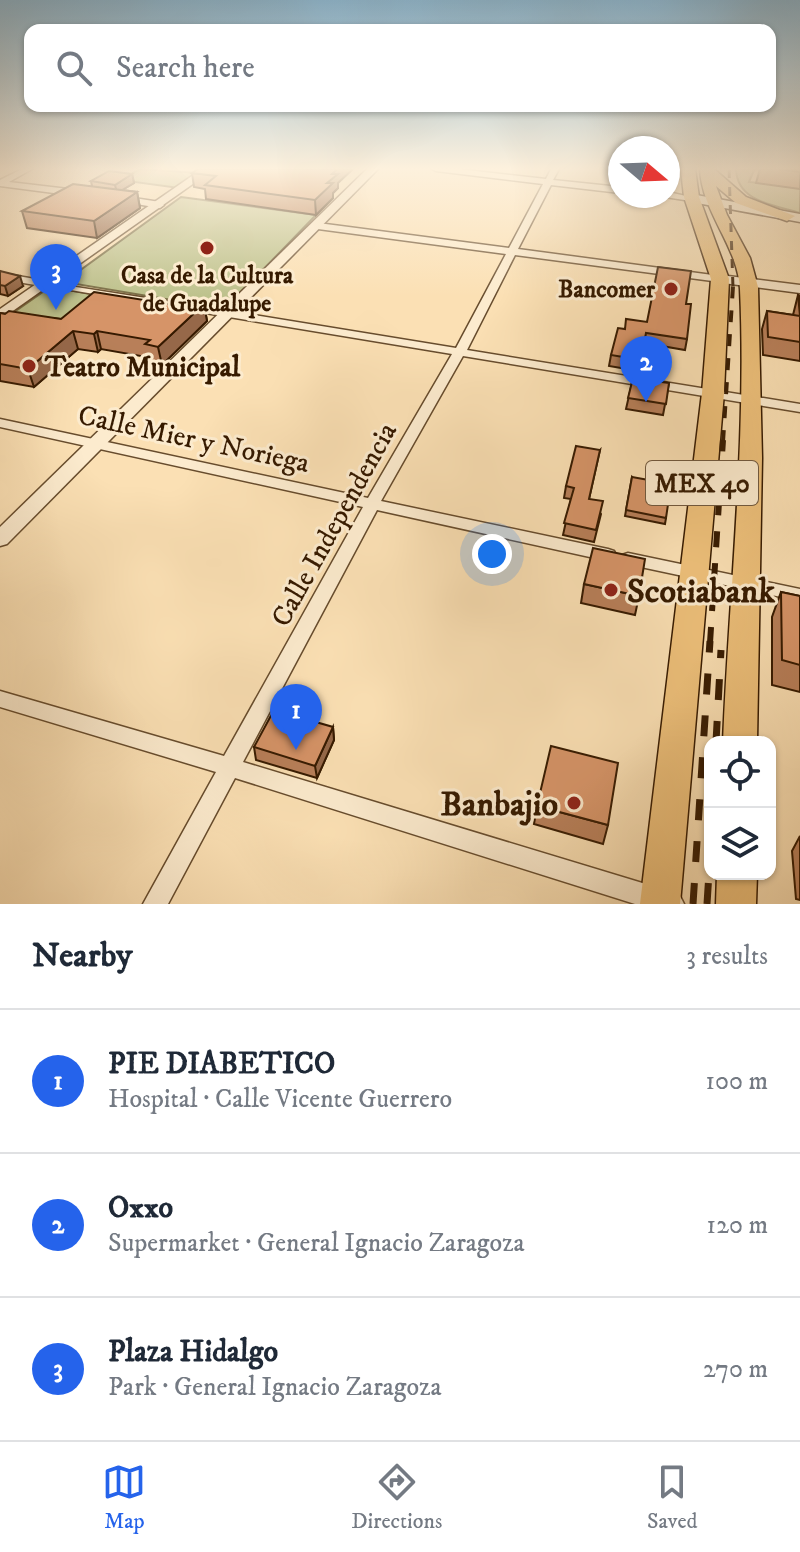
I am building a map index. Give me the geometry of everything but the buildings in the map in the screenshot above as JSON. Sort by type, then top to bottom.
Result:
[{"type":"main road","name":"MEX 40","points":[[664,903],[692,573],[713,393],[720,279],[697,211]]},
{"type":"main road","points":[[698,214],[703,211]]},
{"type":"main road","name":"MEX 40","points":[[717,211],[749,283],[750,399],[740,736]]},
{"type":"main road","points":[[758,211],[796,220]]},
{"type":"main road","points":[[772,211],[796,220]]},
{"type":"main road","points":[[725,230],[735,221],[745,218],[796,220]]},
{"type":"main road","points":[[736,904],[737,880]]},
{"type":"street","points":[[0,316],[151,211]]},
{"type":"street","points":[[0,539],[332,211]]},
{"type":"street","name":"Calle Independencia","points":[[155,904],[372,504],[460,351],[534,211]]},
{"type":"street","points":[[318,226],[800,289]]},
{"type":"street","points":[[0,276],[800,408]]},
{"type":"street","name":"Calle Mier y Noriega","points":[[0,423],[800,595]]},
{"type":"street","points":[[0,699],[230,767],[664,903]]},
{"type":"green space","points":[[161,211],[287,211],[316,215],[225,309],[64,282]]},
{"type":"green space","points":[[50,287],[110,297],[62,334],[0,322]]},
{"type":"railway","points":[[730,211],[733,287]]},
{"type":"railway","points":[[723,442],[733,287]]},
{"type":"railway","points":[[710,643],[723,440]]},
{"type":"railway","points":[[693,904],[710,641]]},
{"type":"railway","points":[[716,736],[721,650]]},
{"type":"railway","points":[[707,904],[709,880]]},
{"type":"place","name":"Casa de la Cultura de Guadalupe","points":[[207,248]]},
{"type":"place","name":"Bancomer","points":[[671,289]]},
{"type":"place","name":"Plaza Hidalgo","points":[[56,310]]},
{"type":"place","name":"Teatro Municipal","points":[[29,366]]},
{"type":"place","name":"Oxxo","points":[[646,402]]},
{"type":"place","name":"Scotiabank","points":[[611,590]]},
{"type":"place","name":"PIE DIABETICO","points":[[296,750]]},
{"type":"place","name":"Banbajio","points":[[574,803]]}]
